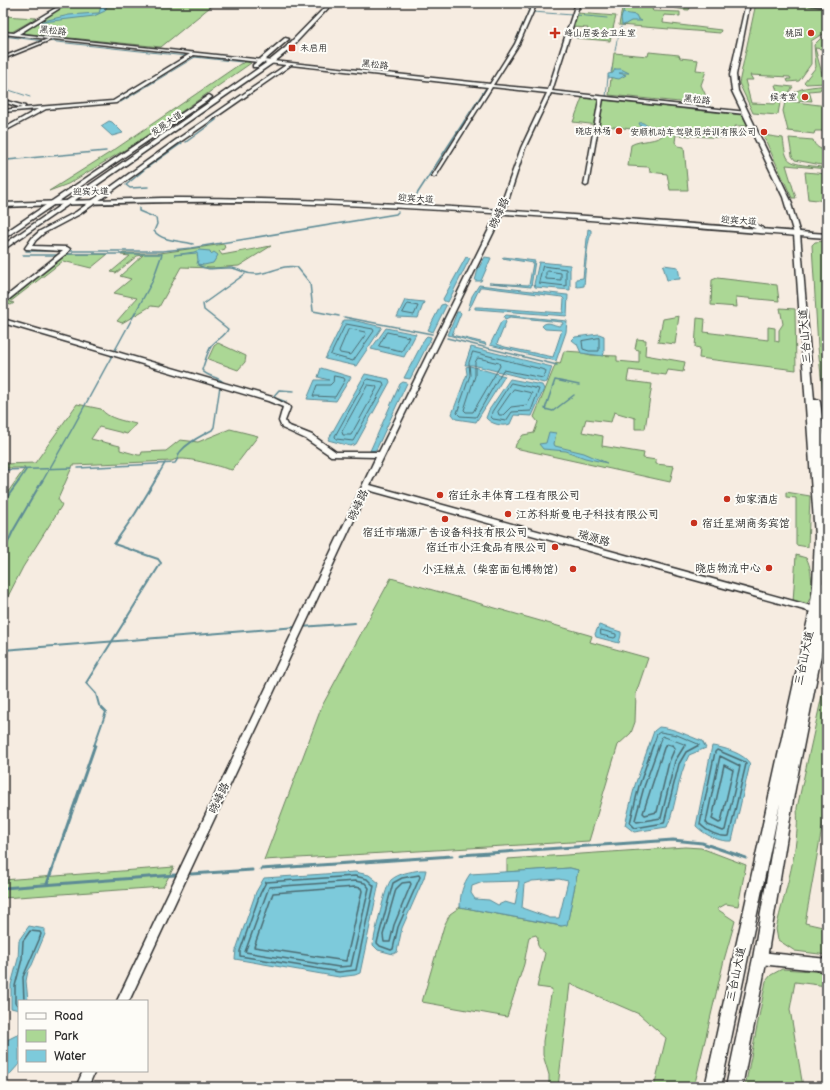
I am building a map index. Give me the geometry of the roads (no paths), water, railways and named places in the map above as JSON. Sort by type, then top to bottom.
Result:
[{"type":"highway","name":"迎宾大道","points":[[3,199],[79,195],[316,196],[752,227],[799,230],[827,229]]},
{"type":"highway","name":"迎宾大道","points":[[3,205],[95,201],[321,202],[501,210]]},
{"type":"highway","name":"迎宾大道","points":[[799,230],[827,236]]},
{"type":"main road","points":[[317,8],[322,3]]},
{"type":"main road","name":"发展大道","points":[[3,248],[272,62],[331,3]]},
{"type":"main road","name":"三台山大道","points":[[748,3],[733,75],[735,91],[786,198],[799,230],[827,503]]},
{"type":"main road","name":"发展大道","points":[[3,237],[253,67],[272,53],[290,36]]},
{"type":"main road","points":[[272,53],[275,55],[281,54]]},
{"type":"main road","points":[[253,67],[262,68]]},
{"type":"main road","name":"三台山大道","points":[[713,1087],[815,610],[818,586],[820,536],[799,230]]},
{"type":"main road","name":"三台山大道","points":[[734,1087],[760,958],[788,794],[824,612],[827,586]]},
{"type":"street","points":[[14,34],[66,3]]},
{"type":"street","points":[[434,176],[518,44],[535,3]]},
{"type":"street","name":"晓峰路","points":[[123,1000],[381,455],[501,210],[523,148],[549,93],[578,3]]},
{"type":"street","points":[[804,3],[827,6]]},
{"type":"street","name":"黑松路","points":[[3,33],[745,113]]},
{"type":"street","points":[[3,58],[52,38]]},
{"type":"street","points":[[3,111],[118,100],[193,54]]},
{"type":"street","points":[[3,302],[66,251],[28,248],[34,239],[42,232],[78,214],[290,64]]},
{"type":"street","points":[[586,185],[601,98]]},
{"type":"street","points":[[3,101],[23,107]]},
{"type":"street","points":[[3,131],[47,107]]},
{"type":"street","points":[[3,321],[278,402],[287,408],[282,421],[284,426],[309,437],[334,454],[381,455]]},
{"type":"street","name":"瑞源路","points":[[367,487],[815,610]]},
{"type":"street","points":[[819,518],[827,508]]},
{"type":"street","points":[[760,958],[827,965]]},
{"type":"street","points":[[82,1087],[89,1072]]},
{"type":"water","points":[[102,3],[108,3],[105,11],[94,16],[35,23],[69,15],[99,13]]},
{"type":"water","points":[[623,13],[636,15],[638,19],[642,21],[631,21],[622,25],[621,18]]},
{"type":"water","points":[[615,69],[621,69],[629,73],[619,73],[626,75],[619,79],[608,77],[608,74],[613,73]]},
{"type":"water","points":[[109,121],[123,133],[112,136],[101,126]]},
{"type":"water","points":[[639,123],[643,123],[651,127],[670,129],[676,132],[668,130],[650,132],[642,129]]},
{"type":"water","points":[[588,229],[591,230],[591,235],[587,251],[584,286],[578,287],[576,286],[576,279],[583,278]]},
{"type":"water","points":[[199,250],[210,251],[211,254],[214,252],[218,255],[213,263],[204,265],[197,264],[197,253],[174,255],[194,252]]},
{"type":"water","points":[[466,257],[470,258],[448,302],[444,301],[443,299]]},
{"type":"water","points":[[485,257],[491,258],[481,281],[475,281],[478,269]]},
{"type":"water","points":[[502,258],[535,261],[531,287],[489,283],[529,285],[533,263]]},
{"type":"water","points":[[539,262],[570,265],[570,290],[535,287],[534,284]]},
{"type":"water","points":[[664,265],[678,267],[680,279],[667,280]]},
{"type":"water","points":[[479,285],[568,295],[567,316],[475,309],[475,307],[479,307],[563,313],[564,299],[562,297],[483,287],[480,287],[468,310],[472,296]]},
{"type":"water","points":[[405,300],[424,302],[418,318],[397,317]]},
{"type":"water","points":[[445,304],[446,306],[433,332],[428,330],[441,305]]},
{"type":"water","points":[[457,312],[461,313],[452,335],[485,343],[486,345],[448,335]]},
{"type":"water","points":[[506,315],[567,321],[566,332],[556,361],[490,345],[501,322],[504,320],[506,322],[497,344],[553,357],[562,330],[545,329],[542,326],[548,323],[559,326],[563,324],[562,322],[510,317],[505,319],[504,317]]},
{"type":"water","points":[[344,320],[352,320],[382,327],[356,366],[325,359]]},
{"type":"water","points":[[386,328],[416,334],[404,357],[371,349]]},
{"type":"water","points":[[599,334],[604,336],[603,356],[581,353],[577,344],[572,340],[575,337]]},
{"type":"water","points":[[427,336],[431,338],[410,379],[404,378],[425,338]]},
{"type":"water","points":[[471,347],[552,367],[547,382],[544,383],[473,365],[465,365]]},
{"type":"water","points":[[470,366],[505,376],[476,422],[456,419],[452,414],[467,374],[466,367]]},
{"type":"water","points":[[321,368],[351,377],[336,401],[307,399],[315,380],[329,380],[318,377]]},
{"type":"water","points":[[365,374],[389,379],[390,382],[356,444],[350,446],[328,440]]},
{"type":"water","points":[[510,379],[542,385],[544,389],[532,416],[514,415],[510,424],[501,425],[486,418],[489,410]]},
{"type":"water","points":[[403,382],[407,383],[376,450],[370,451],[400,384]]},
{"type":"water","points":[[549,432],[556,433],[555,446],[584,453],[607,463],[585,458],[566,451],[543,449],[539,444],[546,443]]},
{"type":"water","points":[[599,625],[621,632],[619,643],[596,637],[595,634]]},
{"type":"water","points":[[659,727],[676,731],[702,741],[706,748],[689,755],[682,773],[667,827],[634,832],[625,825],[635,785],[654,731]]},
{"type":"water","points":[[712,746],[728,749],[739,754],[750,764],[732,841],[712,837],[696,826]]},
{"type":"water","points":[[570,868],[578,870],[567,925],[562,926],[460,907],[462,889],[470,874]],"holes":[[[559,879],[568,881],[559,918],[550,918],[522,908],[524,884],[532,881]],[[519,881],[515,905],[505,902],[498,905],[489,900],[475,899],[471,893],[472,886],[483,882]]]},
{"type":"water","points":[[426,870],[424,878],[402,928],[397,952],[393,954],[378,950],[373,945],[380,911],[391,880],[405,873]]},
{"type":"water","points":[[355,872],[369,875],[379,883],[360,973],[339,977],[235,959],[236,950],[256,892],[264,878]]},
{"type":"water","points":[[29,926],[45,929],[45,934],[28,971],[26,981],[28,1000],[18,1000],[18,1010],[11,1008],[11,985],[18,959],[19,940]]},
{"type":"water","points":[[18,1034],[18,1065],[3,1082],[3,1042]]},
{"type":"waterway","points":[[489,84],[511,51],[532,3]]},
{"type":"waterway","points":[[623,13],[625,3]]},
{"type":"waterway","points":[[533,12],[572,15]]},
{"type":"waterway","points":[[576,15],[607,18]]},
{"type":"waterway","points":[[618,39],[621,27]]},
{"type":"waterway","points":[[3,36],[44,41]]},
{"type":"waterway","points":[[615,51],[617,40]]},
{"type":"waterway","points":[[48,41],[186,56]]},
{"type":"waterway","points":[[71,107],[121,102],[195,57]]},
{"type":"waterway","points":[[195,57],[242,62]]},
{"type":"waterway","points":[[611,72],[612,68]]},
{"type":"waterway","points":[[606,96],[608,77]]},
{"type":"waterway","points":[[464,121],[487,86]]},
{"type":"waterway","points":[[3,88],[30,97]]},
{"type":"waterway","points":[[554,91],[599,96]]},
{"type":"waterway","points":[[606,96],[678,104]]},
{"type":"waterway","points":[[3,112],[38,110]]},
{"type":"waterway","points":[[186,142],[216,120]]},
{"type":"waterway","points":[[417,194],[465,120]]},
{"type":"waterway","points":[[148,187],[130,188],[126,185],[145,169],[182,143]]},
{"type":"waterway","points":[[7,160],[106,151]]},
{"type":"waterway","points":[[139,208],[139,211],[156,218],[157,224],[154,231],[158,235],[167,239],[193,244]]},
{"type":"waterway","points":[[67,251],[162,251],[191,248],[396,214],[398,212]]},
{"type":"waterway","points":[[26,251],[61,251]]},
{"type":"waterway","points":[[50,469],[152,282],[162,254],[66,254]]},
{"type":"waterway","points":[[23,255],[58,255]]},
{"type":"waterway","points":[[198,265],[210,269],[235,269],[253,274],[292,266],[297,267],[310,283],[313,311],[339,316]]},
{"type":"waterway","points":[[223,382],[202,370],[207,354],[212,345],[225,334],[228,329],[204,310],[203,304],[245,274]]},
{"type":"waterway","points":[[344,317],[432,334]]},
{"type":"waterway","points":[[447,338],[557,365]]},
{"type":"waterway","points":[[574,395],[553,411],[545,409],[555,380],[579,385]]},
{"type":"waterway","points":[[165,464],[175,463],[183,448],[212,430],[214,427],[220,386]]},
{"type":"waterway","points":[[286,402],[273,397],[279,390],[294,391]]},
{"type":"waterway","points":[[78,468],[165,464]]},
{"type":"waterway","points":[[154,482],[165,464]]},
{"type":"waterway","points":[[50,469],[72,468]]},
{"type":"waterway","points":[[3,470],[50,469]]},
{"type":"waterway","points":[[42,482],[50,469]]},
{"type":"waterway","points":[[18,482],[26,470]]},
{"type":"waterway","points":[[3,503],[19,481]]},
{"type":"waterway","points":[[3,553],[13,531],[42,481]]},
{"type":"waterway","points":[[112,641],[161,563],[158,559],[114,544],[135,514],[155,481]]},
{"type":"waterway","points":[[301,627],[355,623]]},
{"type":"waterway","points":[[112,641],[297,627]]},
{"type":"waterway","points":[[3,650],[112,641]]},
{"type":"waterway","points":[[94,746],[106,712],[99,705],[96,694],[86,683],[112,641]]},
{"type":"waterway","points":[[47,884],[95,745]]},
{"type":"waterway","points":[[461,855],[673,840],[702,843],[746,858]]},
{"type":"waterway","points":[[261,869],[452,856]]},
{"type":"waterway","points":[[191,874],[252,870]]},
{"type":"waterway","points":[[3,888],[175,875]]},
{"type":"place","name":"峰山居委会卫生室","points":[[555,33]]},
{"type":"place","name":"桃园","points":[[811,33]]},
{"type":"place","name":"未启用","points":[[292,48]]},
{"type":"place","name":"候考室","points":[[805,97]]},
{"type":"place","name":"晓店林场","points":[[619,131]]},
{"type":"place","name":"安顺机动车驾驶员培训有限公司","points":[[764,132]]},
{"type":"place","name":"宿迁永丰体育工程有限公司","points":[[440,495]]},
{"type":"place","name":"如家酒店","points":[[727,499]]},
{"type":"place","name":"江苏科斯曼电子科技有限公司","points":[[508,514]]},
{"type":"place","name":"宿迁市瑞源广告设备科技有限公司","points":[[445,519]]},
{"type":"place","name":"宿迁星湖商务宾馆","points":[[694,523]]},
{"type":"place","name":"宿迁市小汪食品有限公司","points":[[555,547]]},
{"type":"place","name":"晓店物流中心","points":[[769,568]]},
{"type":"place","name":"小汪糕点（柴窑面包博物馆）","points":[[573,569]]}]
